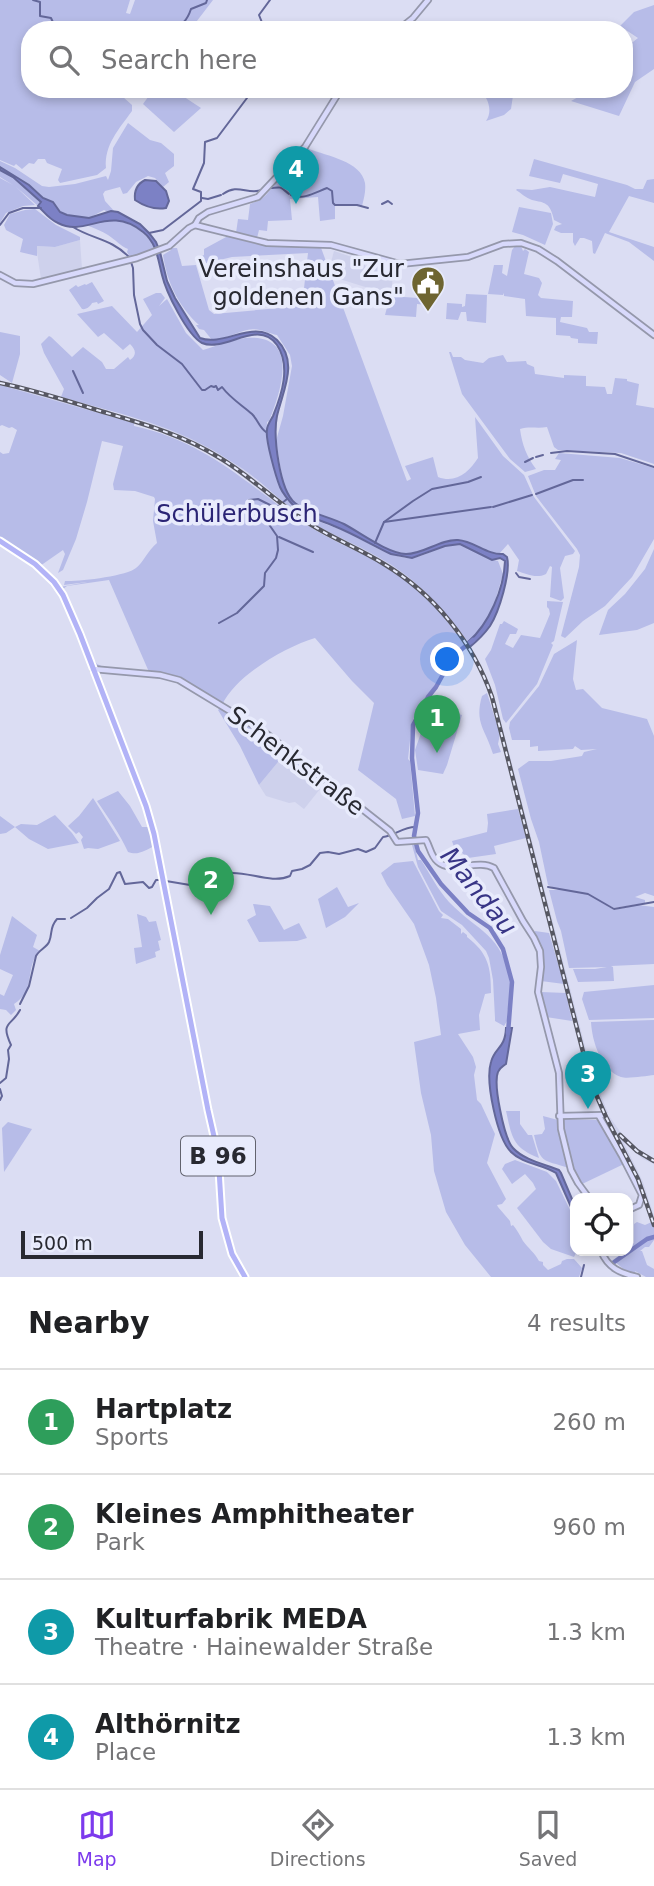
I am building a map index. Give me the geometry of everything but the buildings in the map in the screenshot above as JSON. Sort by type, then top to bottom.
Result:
[{"type":"main road","points":[[409,21],[428,0]]},
{"type":"main road","points":[[0,275],[15,282],[33,284],[148,255],[164,248],[208,212],[250,201],[261,195],[310,140],[336,98]]},
{"type":"main road","points":[[195,225],[267,243],[331,245],[400,264],[468,257],[503,244],[521,243],[538,249],[557,261],[654,335]]},
{"type":"main road","name":"B 96","points":[[0,541],[35,564],[54,582],[68,605],[149,815],[216,1142],[222,1218],[232,1254],[245,1277]]},
{"type":"main road","name":"Schenkstraße","points":[[93,669],[160,675],[179,680],[263,731],[393,835],[397,842],[426,841],[434,858],[443,865],[483,864],[494,868],[536,940],[541,963],[539,995],[559,1073],[559,1116]]},
{"type":"main road","points":[[585,1193],[571,1170],[559,1116],[601,1116],[640,1191],[640,1203],[633,1208]]},
{"type":"main road","points":[[604,1256],[612,1268],[622,1274],[637,1277]]},
{"type":"shaded area","points":[[0,167],[29,185],[43,198],[53,202],[60,212],[67,215],[89,218],[111,211],[140,224],[156,242],[167,281],[200,338],[210,340],[259,332],[277,340],[287,358],[288,377],[277,416],[277,448],[281,475],[289,496],[295,503],[344,524],[399,553],[419,552],[458,540],[507,557],[506,582],[500,602],[490,626],[481,637],[471,646],[468,642],[489,616],[502,583],[505,561],[500,558],[492,560],[460,544],[445,546],[412,558],[391,554],[349,532],[309,517],[296,508],[280,487],[267,435],[284,380],[284,362],[277,345],[260,335],[221,344],[202,343],[190,331],[172,302],[154,246],[148,236],[130,224],[119,221],[78,227],[58,223],[38,206],[41,202],[13,177],[0,170]]},
{"type":"shaded area","points":[[145,180],[156,181],[166,191],[169,201],[166,208],[150,207],[135,200],[137,188]]},
{"type":"shaded area","points":[[80,240],[82,269],[41,279],[36,246],[55,247]]},
{"type":"shaded area","points":[[334,251],[352,257],[355,253],[361,255],[367,271],[371,259],[394,265],[391,295],[333,277],[330,266]]},
{"type":"shaded area","points":[[0,380],[183,435],[243,469],[278,498],[273,501],[223,461],[181,439],[0,385]]},
{"type":"shaded area","points":[[305,518],[402,572],[437,603],[458,628],[455,630],[422,594],[398,575],[310,527],[302,522]]},
{"type":"shaded area","points":[[481,665],[497,706],[592,1073],[608,1113],[603,1114],[587,1074],[500,730],[478,667]]},
{"type":"shaded area","points":[[283,756],[301,771],[305,769],[304,766],[314,775],[310,774],[307,778],[320,789],[304,809],[295,802],[289,803],[266,796],[259,785]]},
{"type":"shaded area","points":[[506,1028],[512,1028],[506,1064],[498,1072],[497,1078],[498,1099],[506,1134],[513,1148],[528,1159],[559,1170],[570,1194],[570,1205],[556,1173],[516,1156],[501,1135],[491,1095],[490,1071],[493,1057],[504,1040]]},
{"type":"shaded area","points":[[609,1116],[624,1137],[654,1159],[654,1164],[643,1159],[623,1141],[643,1182],[654,1216],[650,1217],[637,1181],[604,1117]]},
{"type":"green space","points":[[0,0],[130,0],[126,13],[130,14],[135,0],[213,0],[197,21],[21,21],[21,98],[124,98],[132,105],[132,111],[110,145],[106,168],[97,175],[60,183],[58,180],[62,169],[47,163],[45,159],[38,159],[34,164],[29,163],[22,169],[16,164],[14,166],[0,160]]},
{"type":"green space","points":[[654,5],[654,69],[633,86],[633,42],[638,38],[633,35],[633,21],[625,21],[634,12]]},
{"type":"green space","points":[[147,98],[186,98],[201,108],[174,132],[143,104]]},
{"type":"green space","points":[[486,98],[513,98],[511,109],[504,115],[486,121],[489,115]]},
{"type":"green space","points":[[576,98],[627,98],[619,116],[571,101]]},
{"type":"green space","points":[[128,123],[174,154],[174,166],[165,173],[169,182],[163,187],[155,178],[148,176],[136,182],[127,193],[123,194],[120,187],[105,191],[105,201],[115,212],[104,210],[89,218],[67,215],[28,184],[0,167],[0,161],[42,186],[49,187],[106,176],[108,180],[113,148]]},
{"type":"green space","points":[[308,145],[309,149],[342,160],[357,169],[365,183],[362,206],[335,205],[335,219],[320,221],[318,197],[290,199],[292,220],[268,221],[267,231],[259,230],[257,238],[236,233],[238,219],[248,220],[250,204],[266,195]]},
{"type":"green space","points":[[534,159],[635,189],[643,189],[647,180],[654,179],[654,203],[629,196],[609,232],[654,247],[654,261],[629,242],[605,233],[595,254],[592,241],[580,238],[575,246],[573,233],[554,230],[562,224],[554,220],[549,207],[516,190],[550,187],[595,197],[598,184],[563,174],[560,183],[529,176]]},
{"type":"green space","points":[[0,170],[13,177],[42,202],[37,205],[16,187],[35,205],[23,206],[6,213],[0,223],[0,178],[13,185],[0,177]]},
{"type":"green space","points":[[519,207],[551,213],[553,224],[545,245],[512,232]]},
{"type":"green space","points":[[35,209],[56,225],[80,237],[80,240],[55,247],[37,246],[37,256],[20,252],[23,239],[6,230],[4,225],[10,214]]},
{"type":"green space","points":[[105,220],[135,227],[156,249],[130,257],[128,249],[106,234],[86,225]]},
{"type":"green space","points":[[228,236],[263,243],[320,245],[407,481],[411,479],[405,466],[433,457],[438,477],[451,479],[466,472],[478,458],[475,417],[503,456],[524,475],[534,497],[575,551],[565,556],[560,568],[564,598],[561,601],[550,597],[552,567],[550,566],[546,574],[539,576],[517,571],[519,560],[508,544],[495,555],[456,540],[406,554],[388,549],[295,503],[284,488],[276,441],[292,366],[290,355],[277,335],[259,330],[251,329],[212,340],[204,330],[199,329],[196,325],[199,325],[179,302],[167,275],[163,255],[171,248],[177,248],[182,266],[196,265],[209,310],[214,314],[302,306],[308,253],[232,257],[199,265],[204,249]]},
{"type":"green space","points":[[516,245],[529,252],[524,274],[539,278],[542,283],[538,295],[541,298],[573,301],[572,317],[561,317],[560,322],[587,328],[589,332],[598,332],[597,344],[578,343],[578,339],[570,336],[556,335],[556,318],[526,316],[525,299],[504,296],[504,293],[488,294],[494,265],[503,265],[502,273],[507,276],[512,250]]},
{"type":"green space","points":[[92,282],[104,301],[92,303],[88,308],[82,309],[69,290],[76,285],[78,287]]},
{"type":"green space","points":[[161,293],[165,298],[159,306],[167,299],[186,333],[203,350],[245,338],[263,339],[274,345],[280,354],[281,380],[267,422],[268,446],[275,472],[294,507],[315,520],[400,557],[414,558],[446,545],[459,544],[498,561],[503,574],[494,605],[486,622],[468,642],[440,608],[409,578],[376,556],[304,518],[243,469],[216,452],[160,426],[61,397],[64,389],[41,344],[49,336],[72,357],[83,347],[102,362],[106,369],[114,369],[128,357],[130,360],[132,358],[135,354],[134,348],[130,344],[123,350],[104,333],[98,337],[77,314],[112,306],[137,332],[152,315],[143,299]]},
{"type":"green space","points":[[466,294],[487,295],[486,323],[467,321],[466,312],[461,312],[458,320],[446,319],[447,303],[465,306]]},
{"type":"green space","points":[[390,296],[428,297],[428,305],[417,304],[416,317],[385,315]]},
{"type":"green space","points":[[0,332],[20,336],[20,354],[12,383],[0,375]]},
{"type":"green space","points":[[449,352],[453,357],[483,363],[489,358],[503,355],[507,362],[526,361],[534,367],[535,374],[564,378],[564,375],[586,376],[586,386],[605,387],[607,394],[612,394],[615,378],[639,384],[636,405],[654,408],[654,464],[621,453],[558,450],[554,447],[547,427],[527,428],[520,429],[522,440],[536,469],[525,472],[510,459],[462,394]]},
{"type":"green space","name":"Schülerbusch","points":[[0,385],[134,423],[134,426],[183,442],[224,466],[313,529],[393,571],[427,599],[465,644],[450,660],[412,722],[408,759],[415,816],[402,819],[396,799],[358,770],[374,703],[315,638],[290,648],[249,673],[228,694],[222,705],[179,679],[104,669],[94,665],[60,587],[87,582],[64,585],[65,581],[113,576],[139,566],[157,543],[153,521],[155,499],[135,491],[114,490],[113,484],[123,446],[102,441],[76,539],[63,570],[58,573],[65,554],[63,550],[40,566],[0,538],[0,452],[9,453],[17,430],[0,426]],"holes":[[[109,580],[149,672],[108,669],[97,664],[91,656],[63,589],[67,586]]]},
{"type":"green space","points":[[559,453],[620,458],[654,468],[654,539],[632,577],[605,606],[565,638],[561,636],[580,555],[536,496],[528,476],[544,470],[555,470],[561,460],[555,459]]},
{"type":"green space","points":[[654,549],[654,623],[637,630],[599,635],[608,610],[645,569]]},
{"type":"green space","points":[[547,601],[563,602],[554,641],[551,643],[553,645],[537,684],[506,723],[485,659],[500,624],[504,621],[518,629],[516,634],[510,634],[505,644],[513,648],[521,635],[540,638],[550,614]]},
{"type":"green space","points":[[577,640],[573,679],[576,690],[583,689],[602,708],[647,719],[654,736],[654,896],[645,893],[635,897],[645,900],[645,903],[614,908],[591,896],[614,910],[638,905],[654,907],[654,964],[611,966],[614,981],[578,982],[573,969],[607,967],[569,968],[549,890],[559,890],[548,885],[518,769],[529,761],[582,756],[584,752],[597,749],[581,750],[575,746],[573,749],[538,751],[538,746],[530,747],[530,740],[512,740],[509,728],[510,722],[539,686],[554,654]]},
{"type":"green space","points":[[487,693],[500,734],[498,744],[501,752],[493,754],[479,713],[482,696]]},
{"type":"green space","points":[[221,707],[281,745],[300,763],[304,773],[283,756],[259,785],[218,710]]},
{"type":"green space","points":[[430,707],[462,715],[443,774],[418,770],[415,750]]},
{"type":"green space","points":[[118,791],[142,827],[150,827],[154,846],[145,851],[128,852],[97,801]]},
{"type":"green space","points":[[93,798],[120,841],[98,849],[84,849],[81,840],[83,837],[68,826]]},
{"type":"green space","points":[[518,809],[526,838],[494,846],[496,854],[468,858],[462,853],[456,853],[452,841],[487,832],[487,814]]},
{"type":"green space","points":[[55,815],[79,843],[48,849],[29,839],[15,827],[21,824],[37,825]]},
{"type":"green space","points":[[0,816],[15,827],[0,834]]},
{"type":"green space","points":[[414,844],[418,860],[421,860],[445,897],[488,935],[502,953],[510,982],[507,1021],[504,1026],[495,1021],[493,980],[486,951],[462,925],[441,911],[418,867],[412,845]]},
{"type":"green space","points":[[413,861],[443,915],[441,918],[448,919],[461,929],[461,934],[463,932],[467,935],[484,955],[489,968],[491,993],[485,994],[479,1015],[480,1030],[458,1034],[473,1057],[477,1100],[495,1134],[487,1163],[506,1199],[497,1205],[548,1270],[562,1261],[574,1259],[582,1268],[579,1277],[491,1277],[465,1245],[446,1212],[434,1171],[431,1135],[421,1093],[414,1042],[441,1035],[436,998],[429,965],[414,924],[381,873],[394,863]]},
{"type":"green space","points":[[337,887],[348,907],[359,903],[345,917],[326,928],[318,899]]},
{"type":"green space","points":[[253,904],[270,906],[284,930],[299,923],[307,938],[297,941],[259,942],[247,920],[256,915]]},
{"type":"green space","points":[[137,914],[146,917],[149,922],[156,921],[161,940],[158,941],[160,950],[155,952],[156,957],[136,964],[134,948],[142,947]]},
{"type":"green space","points":[[12,916],[37,935],[33,947],[40,951],[32,964],[26,992],[14,1004],[16,1010],[11,1015],[0,1009],[0,994],[4,996],[13,975],[0,969],[0,955]]},
{"type":"green space","points":[[535,931],[549,933],[564,984],[541,981],[542,956]]},
{"type":"green space","points":[[654,985],[654,1018],[589,1020],[582,999],[584,992]]},
{"type":"green space","points":[[541,992],[566,993],[572,1021],[546,1017]]},
{"type":"green space","points":[[654,1020],[654,1075],[624,1078],[608,1068],[593,1038],[591,1022]]},
{"type":"green space","points":[[506,1111],[520,1111],[520,1124],[528,1135],[532,1135],[539,1158],[518,1145]]},
{"type":"green space","points":[[543,1116],[558,1120],[569,1168],[547,1161],[538,1151],[534,1135],[542,1134],[545,1129]]},
{"type":"green space","points":[[561,1119],[598,1120],[624,1164],[580,1185],[568,1153]]},
{"type":"green space","points":[[8,1122],[32,1129],[4,1172],[2,1128]]},
{"type":"green space","points":[[515,1160],[547,1172],[556,1181],[570,1210],[570,1256],[551,1249],[543,1242],[517,1208],[536,1189],[525,1174],[512,1184],[502,1169],[505,1164]]},
{"type":"green space","points":[[654,1221],[654,1240],[649,1247],[640,1251],[647,1265],[654,1269],[654,1277],[646,1277],[635,1271],[636,1275],[633,1274],[613,1260],[618,1256],[633,1256],[634,1224],[637,1222],[645,1225]]},
{"type":"waterway","points":[[33,0],[40,2],[40,16],[51,18],[52,21]]},
{"type":"waterway","points":[[185,21],[191,9],[206,3],[207,0]]},
{"type":"waterway","points":[[261,21],[259,15],[270,0]]},
{"type":"waterway","points":[[149,233],[163,230],[201,201],[201,192],[193,189],[204,163],[205,142],[217,138],[247,98]]},
{"type":"waterway","points":[[271,188],[280,188],[289,194]]},
{"type":"waterway","points":[[291,195],[305,196],[327,188],[332,191],[335,205],[368,208]]},
{"type":"waterway","points":[[223,194],[233,189],[262,190]]},
{"type":"waterway","points":[[202,198],[221,195]]},
{"type":"waterway","points":[[382,204],[388,201],[392,204]]},
{"type":"waterway","points":[[0,225],[9,213],[23,208],[41,208]]},
{"type":"waterway","points":[[73,227],[116,246],[129,257]]},
{"type":"waterway","points":[[131,262],[134,295],[143,330],[157,345],[182,364],[202,390],[211,386],[216,386],[218,390],[222,387],[252,414],[266,432]]},
{"type":"waterway","points":[[73,371],[83,393]]},
{"type":"waterway","points":[[551,453],[567,451],[615,454],[654,467]]},
{"type":"waterway","points":[[536,457],[543,455]]},
{"type":"waterway","points":[[525,462],[533,458]]},
{"type":"waterway","points":[[375,543],[384,522],[432,489],[481,477]]},
{"type":"waterway","points":[[536,494],[573,480],[583,480]]},
{"type":"waterway","points":[[493,507],[532,495]]},
{"type":"waterway","points":[[249,500],[258,499],[276,508],[287,499]]},
{"type":"waterway","points":[[384,522],[491,507]]},
{"type":"waterway","points":[[219,623],[237,613],[264,586],[265,573],[276,558],[278,550],[277,536],[268,523],[276,508]]},
{"type":"waterway","points":[[279,537],[313,552]]},
{"type":"waterway","points":[[516,573],[519,577],[530,579]]},
{"type":"waterway","name":"Mandau","points":[[473,640],[451,660],[413,725],[412,758],[418,813],[414,836],[418,851],[441,884],[468,913],[490,928],[503,949],[512,982],[508,1033]]},
{"type":"waterway","points":[[166,881],[202,887],[231,873],[283,878],[290,876],[292,871],[310,865],[320,853],[339,854],[358,849],[366,852],[375,848],[383,837],[415,827]]},
{"type":"waterway","points":[[71,918],[109,889],[117,873],[120,872],[125,884],[143,882],[149,888],[156,880],[161,880]]},
{"type":"waterway","points":[[548,887],[588,894],[614,909],[654,902]]},
{"type":"waterway","points":[[20,1004],[29,986],[36,956],[49,942],[57,919],[65,919]]},
{"type":"waterway","points":[[0,1083],[6,1078],[8,1050],[11,1045],[7,1028],[20,1010]]},
{"type":"waterway","points":[[0,1089],[0,1100]]},
{"type":"waterway","name":"Mandau","points":[[610,1265],[654,1237]]},
{"type":"waterway","points":[[581,1277],[584,1265]]},
{"type":"railway","points":[[0,383],[49,395],[145,425],[206,450],[232,465],[310,524],[402,576],[450,621],[474,657],[492,697],[591,1083],[638,1179],[654,1225]]},
{"type":"railway","points":[[620,1135],[637,1151],[654,1161]]},
{"type":"place","name":"Althörnitz","points":[[296,204]]},
{"type":"place","name":"Vereinshaus \"Zur goldenen Gans\"","points":[[428,313]]},
{"type":"place","name":"Hartplatz","points":[[437,753]]},
{"type":"place","name":"Kleines Amphitheater","points":[[211,915]]},
{"type":"place","name":"Kulturfabrik MEDA","points":[[588,1109]]}]
